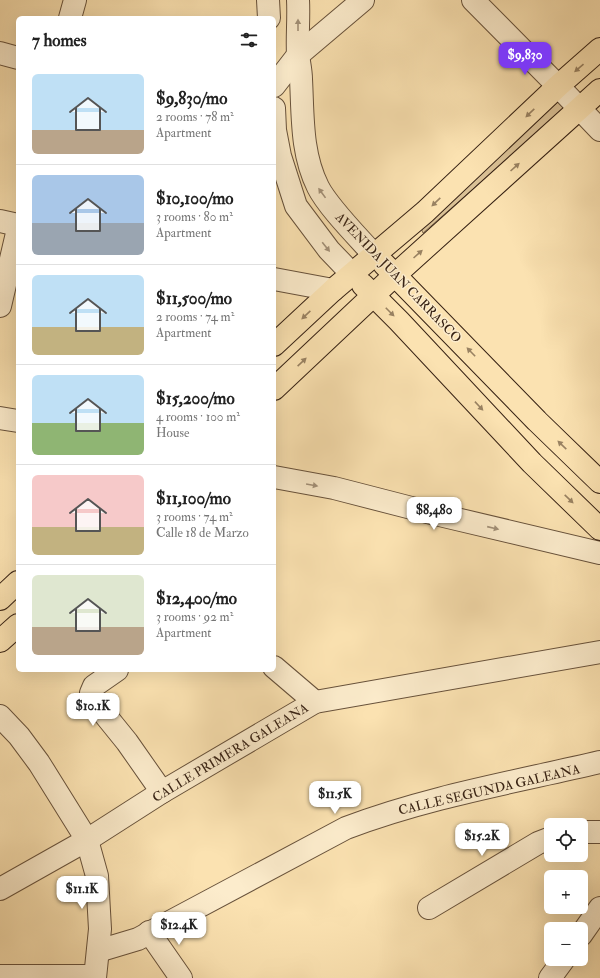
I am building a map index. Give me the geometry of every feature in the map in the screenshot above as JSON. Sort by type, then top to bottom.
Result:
[{"type":"main road","points":[[276,343],[333,290],[425,212],[558,86],[600,50]]},
{"type":"main road","points":[[276,387],[373,295],[600,90]]},
{"type":"main road","name":"AVENIDA JUAN CARRASCO","points":[[374,255],[600,482]]},
{"type":"main road","points":[[352,274],[532,463],[600,529]]},
{"type":"main road","points":[[0,599],[16,584]]},
{"type":"main road","points":[[0,641],[16,627]]},
{"type":"street","points":[[71,16],[75,0]]},
{"type":"street","points":[[268,0],[269,16]]},
{"type":"street","name":"AVENIDA JUAN CARRASCO","points":[[298,0],[298,55],[301,78],[302,117],[305,145],[311,170],[318,188],[333,208],[374,255]]},
{"type":"street","points":[[276,83],[298,55],[363,0]]},
{"type":"street","points":[[473,0],[600,130]]},
{"type":"street","points":[[0,53],[16,57]]},
{"type":"street","points":[[276,135],[280,156],[296,206],[328,250],[352,274]]},
{"type":"street","points":[[0,221],[16,225]]},
{"type":"street","points":[[0,306],[16,238]]},
{"type":"street","points":[[276,279],[333,290]]},
{"type":"street","points":[[0,418],[16,421]]},
{"type":"street","points":[[276,478],[334,488],[431,513],[600,553]]},
{"type":"street","name":"CALLE PRIMERA GALEANA","points":[[0,889],[87,840],[162,792],[315,702],[600,652]]},
{"type":"street","points":[[276,669],[315,702]]},
{"type":"street","points":[[114,672],[94,686],[91,694],[93,700],[127,742],[162,792]]},
{"type":"street","points":[[0,716],[19,736],[39,763],[87,840],[97,876],[100,928],[95,977],[0,976]]},
{"type":"street","name":"CALLE SEGUNDA GALEANA","points":[[98,951],[138,939],[346,828],[378,816],[415,805],[600,762]]},
{"type":"street","points":[[588,832],[600,832]]},
{"type":"street","points":[[429,908],[544,841]]},
{"type":"street","points":[[588,925],[600,908]]},
{"type":"street","points":[[149,932],[181,978]]},
{"type":"street","points":[[550,978],[559,966]]},
{"type":"shaded area","points":[[560,100],[571,103],[423,233],[421,228],[503,149]]}]
